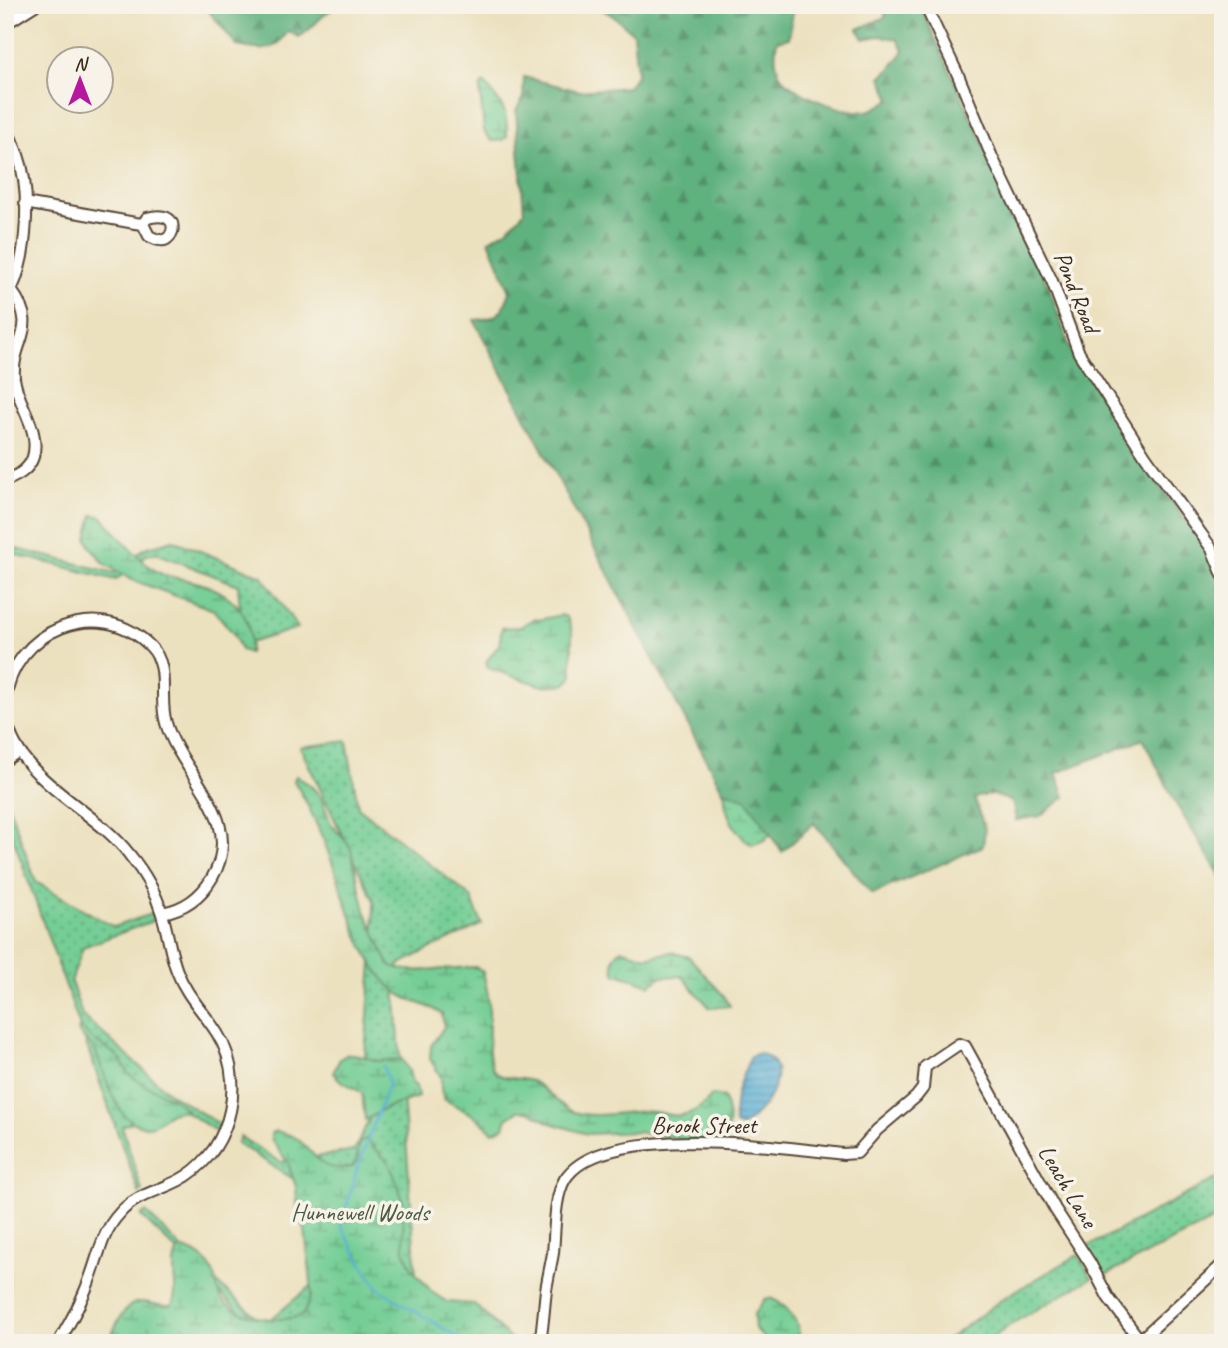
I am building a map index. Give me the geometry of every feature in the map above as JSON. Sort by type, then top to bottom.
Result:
[{"type":"street","points":[[5,24],[34,5]]},
{"type":"street","name":"Pond Road","points":[[925,5],[992,157],[1052,281],[1079,353],[1139,447],[1212,550],[1223,575]]},
{"type":"street","points":[[5,125],[9,146],[23,174],[25,203],[22,264],[8,289],[25,312],[26,321],[14,374],[15,387],[32,429],[34,449],[26,469],[5,481]]},
{"type":"street","points":[[25,203],[143,223]]},
{"type":"street","points":[[161,215],[172,221],[172,233],[166,240],[161,241],[149,236],[143,223],[147,218],[161,215]]},
{"type":"street","points":[[5,702],[11,676],[25,652],[47,633],[66,625],[95,621],[116,625],[135,634],[157,654],[162,668],[165,723],[176,748],[214,806],[220,824],[222,844],[218,864],[204,889],[184,906],[162,913]]},
{"type":"street","points":[[5,709],[9,733],[18,752],[38,774],[118,841],[143,873],[162,913],[181,982],[191,1000],[217,1033],[226,1051],[232,1079],[231,1109],[220,1139],[196,1169],[180,1180],[137,1199],[113,1221],[105,1235],[79,1305],[58,1343]]},
{"type":"street","points":[[5,760],[18,752]]},
{"type":"street","name":"Brook Street","points":[[540,1343],[556,1214],[564,1181],[578,1164],[615,1149],[669,1143],[733,1144],[857,1153],[877,1130],[916,1097],[923,1088],[925,1067],[950,1048],[959,1044],[965,1046]]},
{"type":"street","name":"Leach Lane","points":[[965,1046],[1055,1209],[1090,1263],[1111,1303],[1141,1341]]},
{"type":"street","points":[[1141,1341],[1223,1264]]},
{"type":"green space","points":[[204,5],[342,5],[335,7],[299,37],[288,31],[277,44],[260,49],[237,46]]},
{"type":"green space","points":[[589,5],[794,5],[789,38],[777,41],[775,57],[779,73],[794,88],[820,102],[861,111],[871,110],[891,99],[881,77],[904,51],[897,39],[880,36],[863,39],[858,29],[886,17],[882,5],[920,5],[1049,287],[1070,349],[1155,479],[1208,550],[1223,589],[1223,880],[1176,804],[1143,739],[1056,773],[1065,797],[1040,816],[1016,820],[1012,801],[991,794],[974,798],[985,829],[983,846],[872,894],[814,823],[782,852],[746,799],[725,791],[724,793],[474,320],[498,314],[510,292],[489,240],[508,229],[524,212],[516,111],[523,99],[524,77],[579,91],[628,87],[637,74],[633,33],[607,12]]},
{"type":"green space","points":[[482,84],[485,84],[505,113],[507,137],[503,140],[492,141],[484,131],[480,90]]},
{"type":"green space","points":[[93,515],[102,517],[135,553],[156,571],[205,585],[228,597],[244,615],[250,639],[249,653],[241,650],[233,633],[214,610],[130,579],[104,563],[87,538]]},
{"type":"green space","points":[[173,540],[262,576],[298,628],[243,645],[238,585],[156,553],[146,555],[116,580],[5,552],[5,546],[115,573],[145,548]]},
{"type":"green space","points":[[561,615],[567,617],[572,631],[572,678],[566,684],[543,686],[488,668],[486,662],[499,645],[502,628],[520,627],[535,618],[538,620]]},
{"type":"green space","name":"Hunnewell Woods","points":[[347,741],[358,807],[471,897],[482,924],[398,966],[395,985],[421,1343],[244,1343],[254,1326],[141,1216],[146,1212],[201,1269],[265,1324],[317,1281],[304,1186],[237,1143],[240,1137],[281,1162],[354,1151],[374,1109],[364,1069],[374,901],[300,747]]},
{"type":"green space","points":[[296,776],[310,785],[321,797],[331,824],[350,846],[365,911],[389,965],[407,970],[476,967],[483,972],[489,1004],[490,1060],[498,1075],[531,1081],[568,1109],[584,1114],[645,1111],[682,1115],[697,1109],[712,1095],[723,1097],[729,1122],[722,1140],[717,1145],[636,1132],[587,1134],[551,1123],[529,1111],[518,1111],[507,1118],[504,1127],[493,1132],[476,1117],[444,1099],[441,1077],[430,1059],[431,1046],[444,1027],[442,1014],[399,994],[382,978],[373,964],[357,934],[322,836],[294,781]]},
{"type":"green space","points":[[725,791],[746,799],[770,833],[765,840],[752,845],[740,835],[728,814]]},
{"type":"green space","points":[[5,795],[36,882],[114,927],[162,910],[164,917],[83,947],[71,982],[82,1015],[168,1092],[222,1126],[219,1133],[156,1093],[154,1113],[122,1126],[142,1191],[139,1193],[5,815]]},
{"type":"green space","points":[[621,949],[647,957],[671,952],[689,957],[730,1006],[710,1008],[682,976],[660,977],[650,985],[616,975],[614,961]]},
{"type":"green space","points":[[80,1027],[118,1056],[128,1073],[141,1083],[174,1099],[187,1110],[171,1113],[151,1126],[136,1124],[127,1118],[114,1098],[94,1050],[78,1031]]},
{"type":"green space","points":[[348,1054],[378,1061],[402,1059],[412,1083],[416,1086],[418,1097],[386,1108],[365,1120],[362,1093],[333,1073],[340,1059]]},
{"type":"green space","points":[[275,1131],[296,1138],[320,1161],[332,1168],[352,1167],[360,1142],[366,1139],[389,1163],[399,1187],[403,1206],[404,1250],[412,1269],[432,1292],[447,1302],[474,1304],[514,1343],[287,1343],[260,1333],[243,1343],[108,1343],[121,1316],[130,1305],[143,1302],[171,1306],[175,1292],[174,1262],[180,1248],[207,1262],[220,1297],[238,1311],[272,1319],[303,1315],[311,1296],[305,1230],[298,1214],[296,1187],[288,1163],[271,1139],[271,1133]]},
{"type":"green space","points":[[1223,1175],[1223,1211],[1212,1221],[1104,1276],[1085,1248]]},
{"type":"green space","points":[[1078,1255],[1092,1278],[1013,1323],[986,1343],[943,1343],[1005,1297]]},
{"type":"green space","points":[[770,1298],[791,1314],[798,1326],[799,1339],[768,1342],[755,1329],[754,1314],[765,1299]]},
{"type":"water","points":[[759,1053],[770,1059],[776,1068],[773,1090],[758,1112],[740,1127],[735,1125],[734,1115],[738,1089],[751,1056]]},
{"type":"waterway","points":[[383,1066],[389,1083],[358,1166],[341,1225],[379,1289],[467,1343]]}]
